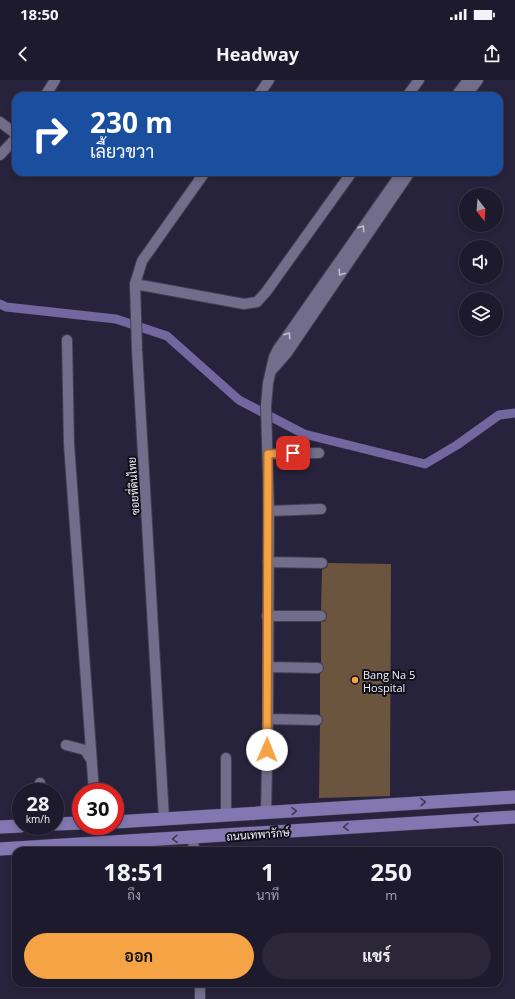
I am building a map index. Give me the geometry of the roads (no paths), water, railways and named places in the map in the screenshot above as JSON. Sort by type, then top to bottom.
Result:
[{"type":"main road","name":"ถนนเทพารักษ์","points":[[124,821],[515,797]]},
{"type":"main road","name":"ถนนเทพารักษ์","points":[[115,847],[193,838],[515,817]]},
{"type":"main road","points":[[0,827],[12,826]]},
{"type":"main road","name":"ถนนเทพารักษ์","points":[[0,849],[12,849]]},
{"type":"street","points":[[47,92],[55,80]]},
{"type":"street","points":[[261,92],[269,80]]},
{"type":"street","points":[[410,92],[420,80]]},
{"type":"street","points":[[459,92],[468,80]]},
{"type":"street","points":[[469,92],[478,80]]},
{"type":"street","points":[[0,122],[12,131]]},
{"type":"street","points":[[0,155],[12,142]]},
{"type":"street","name":"ซอยที่ดินไทย","points":[[164,819],[137,350],[135,284],[142,261],[201,176]]},
{"type":"street","points":[[135,284],[244,304],[257,302],[266,292],[349,176]]},
{"type":"street","points":[[266,812],[269,511],[266,406],[268,382],[272,370],[287,354],[316,302],[399,176]]},
{"type":"street","points":[[316,302],[407,176]]},
{"type":"street","points":[[67,340],[69,444],[93,783]]},
{"type":"street","points":[[268,454],[319,453]]},
{"type":"street","points":[[269,511],[322,509]]},
{"type":"street","points":[[268,562],[322,563]]},
{"type":"street","points":[[267,616],[321,616]]},
{"type":"street","points":[[268,668],[318,668]]},
{"type":"street","points":[[268,719],[317,720]]},
{"type":"street","points":[[66,746],[85,750],[92,762]]},
{"type":"street","points":[[226,758],[226,815]]},
{"type":"street","points":[[193,838],[194,847]]},
{"type":"street","points":[[200,987],[200,999]]},
{"type":"waterway","points":[[0,304],[6,307],[116,319],[167,336],[239,400],[304,434],[425,464],[457,445],[499,415],[515,413]]},
{"type":"place","name":"Bang Na 5 Hospital","points":[[355,680]]}]
